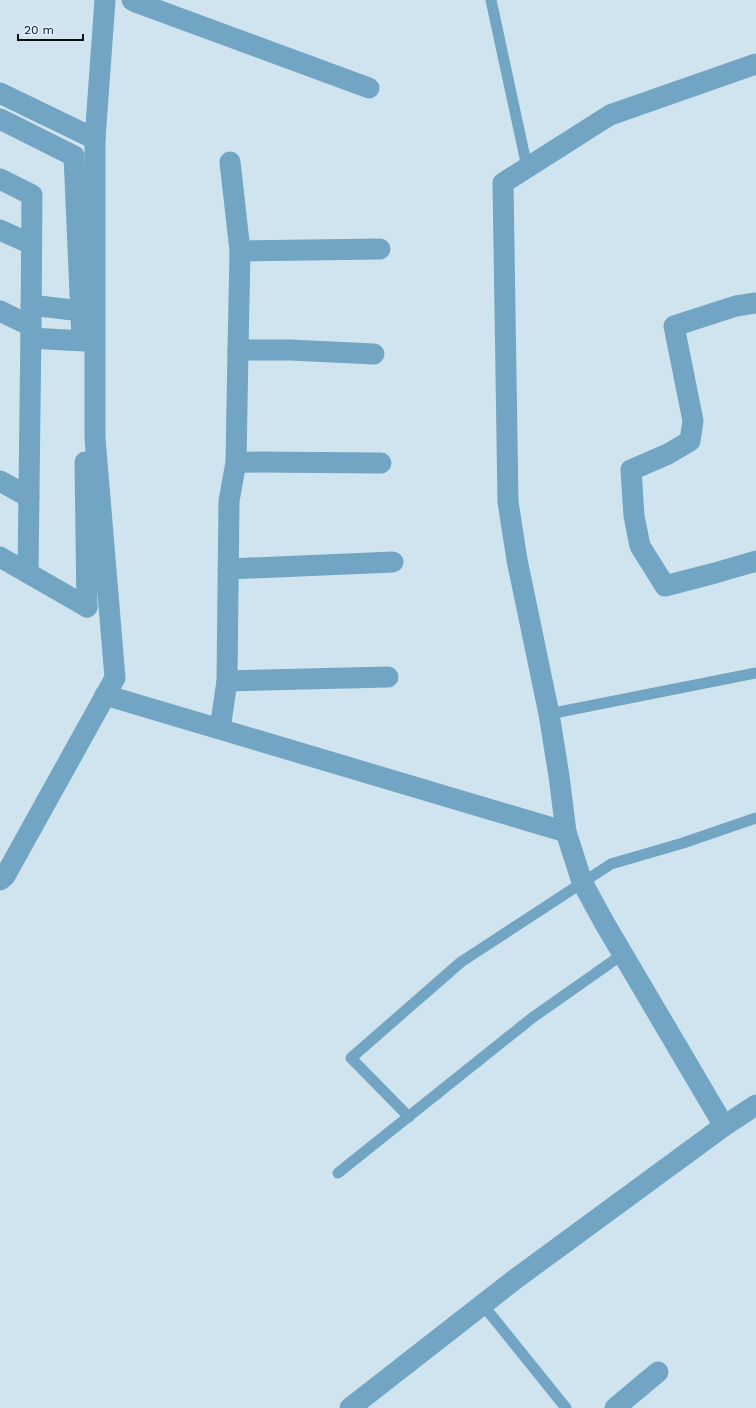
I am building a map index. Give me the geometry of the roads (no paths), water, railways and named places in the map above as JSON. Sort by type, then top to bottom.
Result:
[{"type":"street","points":[[0,880],[5,876],[115,678],[96,438],[95,139],[105,0]]},
{"type":"street","points":[[132,0],[369,88]]},
{"type":"street","points":[[724,1126],[582,882],[566,832],[550,714],[517,560],[508,502],[503,183],[610,115],[756,64]]},
{"type":"street","points":[[0,93],[95,139]]},
{"type":"street","points":[[0,119],[74,156],[83,341],[87,607],[0,557]]},
{"type":"street","points":[[220,729],[227,681],[229,501],[236,462],[240,251],[230,162]]},
{"type":"street","points":[[0,179],[32,195],[28,573]]},
{"type":"street","points":[[0,230],[32,244]]},
{"type":"street","points":[[240,251],[380,250]]},
{"type":"street","points":[[756,303],[736,306],[674,326],[693,421],[690,441],[668,454],[631,470],[634,516],[640,546],[665,586],[756,561]]},
{"type":"street","points":[[31,305],[81,311]]},
{"type":"street","points":[[0,311],[31,332],[83,341]]},
{"type":"street","points":[[238,350],[290,350],[374,354]]},
{"type":"street","points":[[236,462],[381,463]]},
{"type":"street","points":[[0,481],[29,497]]},
{"type":"street","points":[[228,569],[393,562]]},
{"type":"street","points":[[227,681],[388,677]]},
{"type":"street","points":[[105,695],[566,832]]},
{"type":"street","points":[[350,1408],[514,1280],[724,1126],[756,1105]]},
{"type":"street","points":[[615,1408],[658,1372]]},
{"type":"lane","points":[[491,0],[528,167]]},
{"type":"lane","points":[[550,714],[756,674]]},
{"type":"lane","points":[[409,1117],[351,1058],[461,962],[611,864],[683,843],[756,818]]},
{"type":"lane","points":[[338,1173],[532,1018],[623,954]]},
{"type":"lane","points":[[482,1305],[566,1408]]}]
